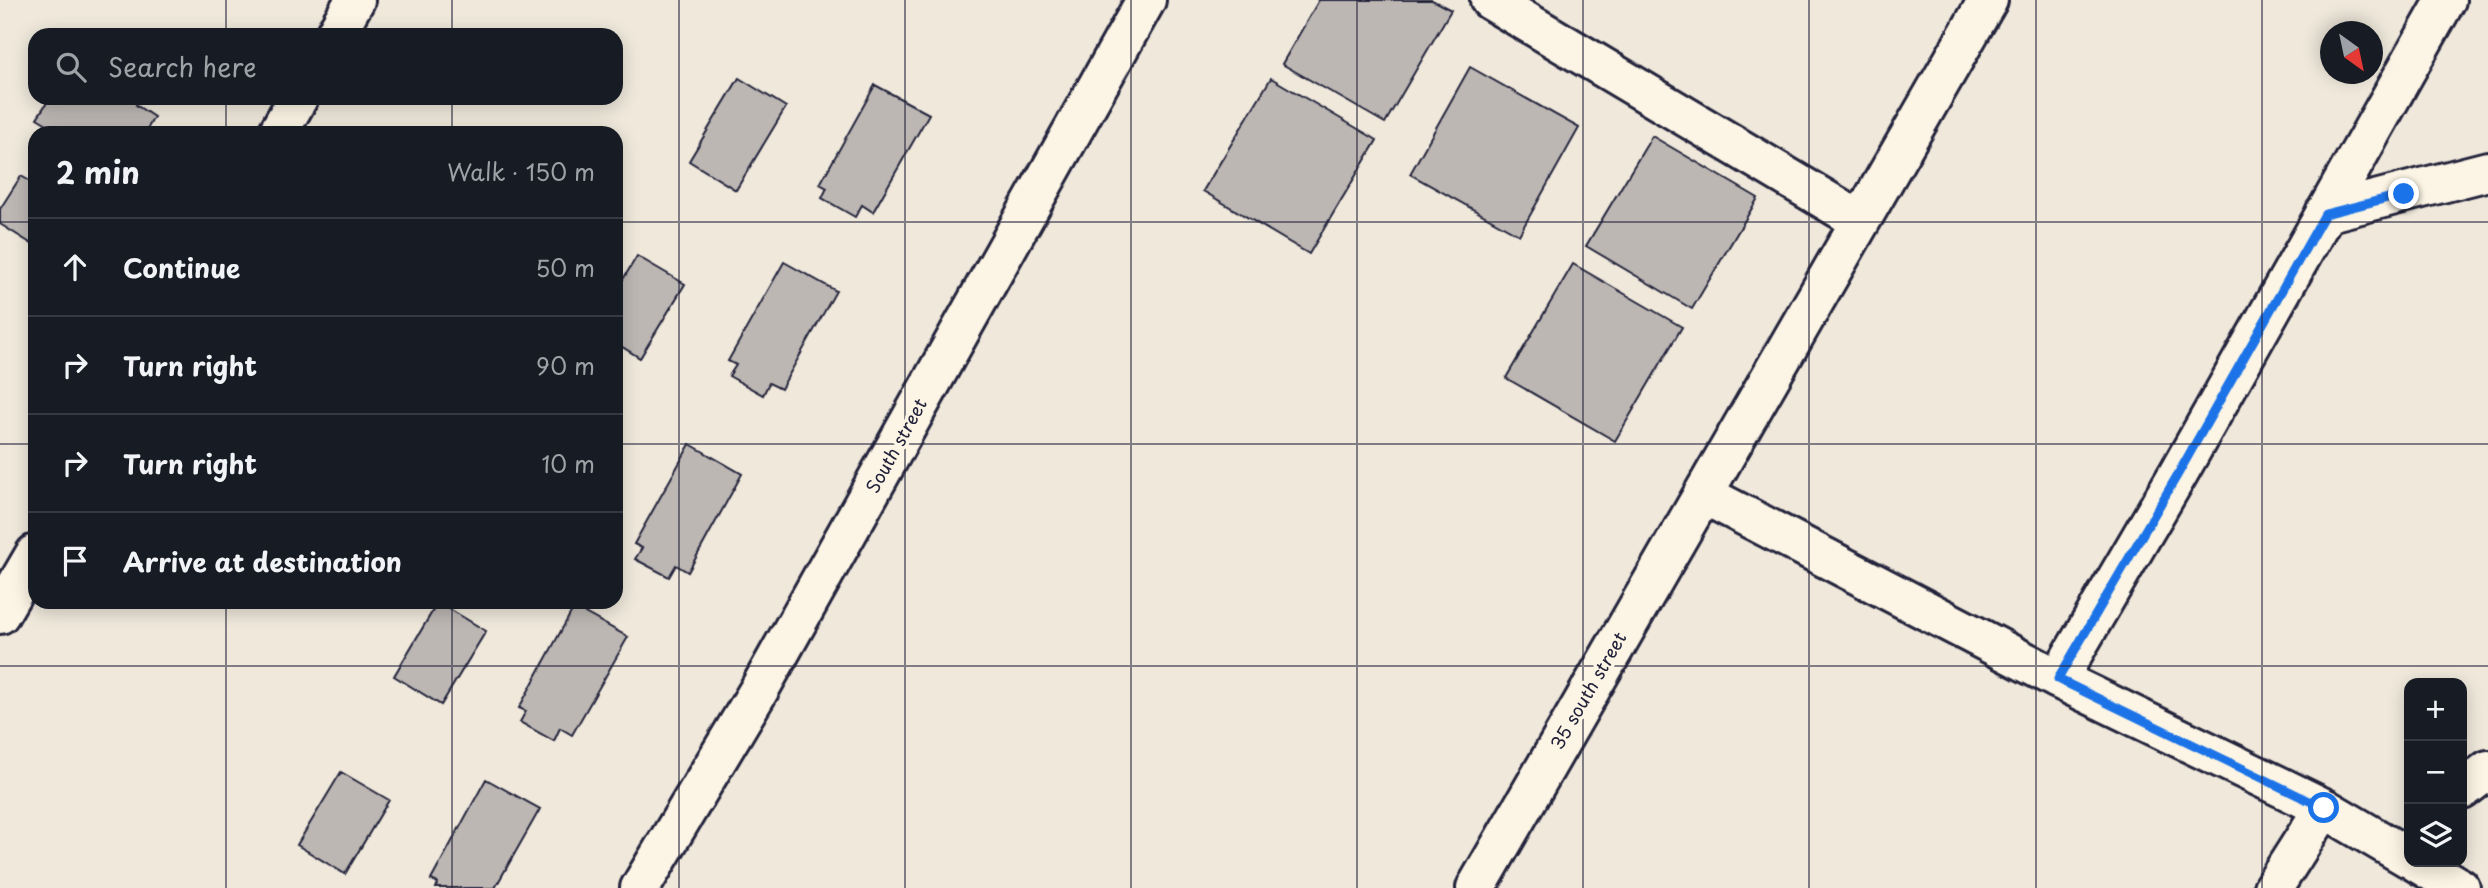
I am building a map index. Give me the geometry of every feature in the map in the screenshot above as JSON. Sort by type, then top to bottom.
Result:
[{"type":"street","points":[[339,28],[355,0]]},
{"type":"street","name":"South street","points":[[640,888],[773,665],[1146,0]]},
{"type":"street","points":[[1489,0],[1859,220]]},
{"type":"street","name":"35 south street","points":[[1476,888],[1988,0]]},
{"type":"street","points":[[2058,679],[2178,474],[2446,0]]},
{"type":"street","points":[[282,126],[294,105]]},
{"type":"street","points":[[2325,214],[2488,172]]},
{"type":"street","points":[[1703,494],[2058,679],[2404,848]]},
{"type":"street","points":[[0,614],[28,566]]},
{"type":"street","points":[[2467,786],[2488,771]]},
{"type":"street","points":[[2273,888],[2324,808]]},
{"type":"street","points":[[2431,867],[2460,888]]},
{"type":"building","points":[[1319,0],[1432,0],[1451,10],[1385,123],[1282,64]]},
{"type":"building","points":[[1470,67],[1579,128],[1519,235],[1410,174]]},
{"type":"building","points":[[739,78],[786,107],[736,190],[689,161]]},
{"type":"building","points":[[1271,78],[1377,140],[1309,254],[1203,191]]},
{"type":"building","points":[[875,85],[929,114],[873,212],[862,205],[855,217],[822,198],[827,188],[820,184]]},
{"type":"building","points":[[45,105],[136,105],[154,117],[149,126],[50,126],[37,118]]},
{"type":"building","points":[[1652,136],[1758,198],[1692,309],[1586,246]]},
{"type":"building","points":[[21,176],[28,180],[28,242],[0,224],[0,209]]},
{"type":"building","points":[[637,256],[685,284],[640,358],[623,347],[623,279]]},
{"type":"building","points":[[784,262],[836,291],[781,389],[769,383],[763,395],[729,376],[736,365],[728,361]]},
{"type":"building","points":[[1573,264],[1682,327],[1615,441],[1506,378]]},
{"type":"building","points":[[690,444],[742,474],[688,572],[676,565],[669,577],[635,559],[642,548],[634,544]]},
{"type":"building","points":[[434,609],[450,609],[486,631],[441,705],[394,676]]},
{"type":"building","points":[[573,609],[578,609],[628,637],[572,735],[560,728],[554,741],[520,722],[526,711],[519,708]]},
{"type":"building","points":[[341,772],[389,800],[345,874],[297,845]]},
{"type":"building","points":[[486,779],[540,809],[495,888],[436,888],[438,883],[431,880]]},
{"type":"route","points":[[2324,808],[2058,679],[2325,214],[2404,194]]}]
